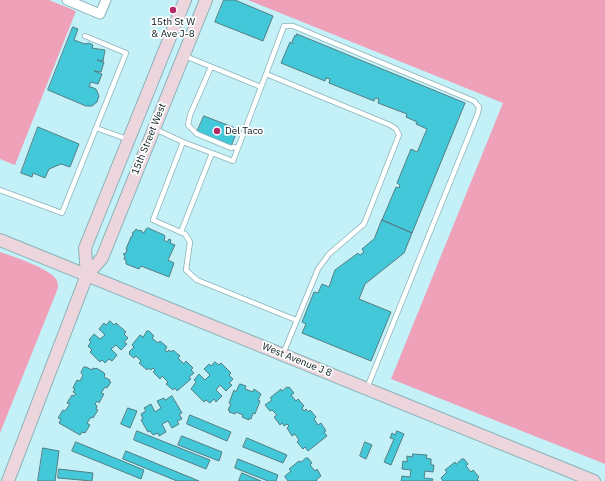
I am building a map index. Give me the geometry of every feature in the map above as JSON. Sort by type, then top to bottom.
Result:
[{"type":"street","points":[[67,0],[100,14],[106,0]]},
{"type":"street","name":"15th Street West","points":[[88,275],[85,248],[186,0]]},
{"type":"street","name":"15th Street West","points":[[8,481],[88,275],[102,258],[153,128],[206,0]]},
{"type":"street","points":[[153,128],[152,105],[171,52],[167,46]]},
{"type":"street","name":"West Avenue J 8","points":[[0,240],[594,481]]},
{"type":"lane","points":[[153,128],[183,142],[233,161],[284,26],[293,26],[474,101],[479,107],[478,113],[367,388]]},
{"type":"lane","points":[[0,190],[62,213],[126,53],[85,36]]},
{"type":"lane","points":[[184,56],[261,87]]},
{"type":"lane","points":[[211,67],[190,115],[188,125],[197,134],[231,148],[238,148]]},
{"type":"lane","points":[[266,74],[390,125],[396,129],[399,135],[364,224],[329,254],[318,269],[283,354]]},
{"type":"lane","points":[[96,128],[129,139]]},
{"type":"lane","points":[[183,142],[153,220],[185,234],[190,242],[186,270],[197,280],[296,320]]},
{"type":"lane","points":[[180,232],[212,153]]},
{"type":"shaded area","points":[[0,0],[49,0],[76,11],[15,165],[0,159]]},
{"type":"shaded area","points":[[248,0],[605,0],[605,464],[391,379],[503,103]]},
{"type":"shaded area","points":[[0,252],[45,270],[56,279],[58,282],[58,288],[0,433]]},
{"type":"building","points":[[224,0],[235,0],[273,16],[263,41],[215,22]]},
{"type":"building","points":[[73,27],[78,29],[74,40],[85,44],[89,43],[93,45],[92,48],[105,50],[103,61],[97,60],[104,62],[101,72],[94,71],[102,74],[98,84],[91,82],[89,87],[96,89],[99,96],[97,102],[92,106],[86,106],[48,90]]},
{"type":"building","points":[[297,34],[465,103],[412,233],[382,220],[396,187],[399,188],[400,185],[397,183],[411,149],[417,152],[427,129],[406,117],[407,114],[378,103],[379,99],[375,98],[374,101],[329,83],[330,79],[326,78],[325,81],[281,63],[290,42],[293,44],[292,42]]},
{"type":"building","name":"Del Taco","points":[[204,116],[238,129],[231,146],[197,132]]},
{"type":"building","points":[[38,127],[79,144],[70,167],[61,164],[49,169],[45,178],[33,173],[32,177],[21,173]]},
{"type":"building","points":[[382,220],[412,233],[404,253],[365,284],[359,299],[391,312],[371,361],[302,333],[306,324],[302,322],[314,292],[318,293],[322,284],[329,287],[335,270],[358,253],[360,255],[364,252],[362,249],[374,239]]},
{"type":"building","points":[[148,228],[164,235],[164,240],[167,242],[169,239],[171,240],[170,243],[175,245],[168,260],[174,263],[169,277],[141,266],[139,269],[126,264],[126,260],[124,259],[125,256],[123,254],[126,253],[126,249],[133,232],[136,229],[139,231],[141,230],[144,233]]},
{"type":"building","points":[[110,321],[114,325],[116,323],[126,332],[124,334],[128,338],[124,342],[127,344],[121,350],[116,345],[111,349],[117,355],[112,361],[109,359],[105,363],[102,360],[100,362],[90,352],[92,350],[88,346],[91,342],[89,340],[94,334],[100,339],[105,335],[99,329],[104,323],[106,325]]},
{"type":"building","points":[[147,331],[154,336],[152,338],[158,343],[160,341],[167,347],[165,350],[167,352],[169,350],[171,352],[173,350],[180,356],[178,358],[184,364],[186,361],[193,368],[191,370],[194,373],[189,377],[191,379],[177,391],[175,388],[173,390],[166,384],[168,382],[162,376],[160,379],[153,372],[155,370],[153,368],[151,370],[148,368],[147,370],[139,363],[141,361],[136,356],[134,358],[129,354],[134,347],[132,345],[140,335],[143,337]]},
{"type":"building","points":[[215,362],[219,365],[221,363],[231,373],[229,375],[233,379],[229,383],[232,385],[226,391],[220,385],[216,390],[222,396],[216,402],[214,399],[210,403],[206,400],[204,402],[191,389],[196,382],[194,380],[199,374],[205,380],[210,375],[204,369],[209,364],[211,366]]},
{"type":"building","points":[[84,367],[92,370],[93,368],[96,368],[103,372],[105,374],[104,377],[111,382],[101,393],[104,394],[99,403],[97,401],[95,404],[97,406],[96,409],[98,410],[93,418],[91,417],[87,423],[90,425],[85,433],[82,432],[80,435],[59,423],[61,419],[58,418],[63,410],[65,411],[70,404],[67,403],[72,395],[74,396],[76,394],[73,392],[75,389],[73,388],[77,380],[80,381],[83,375],[81,373]]},
{"type":"building","points":[[240,384],[246,386],[245,389],[253,392],[254,389],[261,394],[255,414],[253,413],[251,419],[249,418],[249,420],[242,417],[243,415],[236,412],[235,414],[229,412],[230,411],[228,410],[234,390],[236,392]]},
{"type":"building","points":[[289,387],[294,393],[291,395],[296,401],[298,399],[304,406],[302,408],[304,411],[306,409],[308,412],[310,410],[316,417],[314,419],[318,425],[321,423],[326,431],[324,432],[327,436],[308,451],[305,447],[303,449],[297,442],[299,440],[295,434],[292,436],[287,428],[289,426],[287,424],[284,426],[282,423],[280,425],[274,417],[277,415],[272,410],[270,411],[265,405],[272,400],[270,398],[281,389],[282,391]]},
{"type":"building","points":[[172,396],[182,413],[179,414],[182,419],[177,421],[179,424],[172,428],[168,421],[162,424],[166,432],[159,436],[158,433],[153,435],[150,431],[148,432],[141,420],[143,419],[141,414],[146,411],[144,408],[151,404],[155,412],[161,408],[157,401],[164,398],[165,400]]},
{"type":"building","points":[[128,408],[137,411],[130,428],[121,424]]},
{"type":"building","points":[[190,415],[231,432],[227,441],[187,424]]},
{"type":"building","points":[[137,431],[210,460],[206,469],[134,440]]},
{"type":"building","points":[[397,431],[404,434],[391,465],[384,462],[394,439],[390,438],[392,433],[395,435]]},
{"type":"building","points":[[182,436],[222,452],[219,461],[178,445]]},
{"type":"building","points":[[247,438],[287,455],[283,463],[243,447]]},
{"type":"building","points":[[76,442],[144,470],[141,479],[72,451]]},
{"type":"building","points":[[365,442],[372,445],[366,459],[360,456]]},
{"type":"building","points":[[43,448],[59,451],[55,481],[38,481]]},
{"type":"building","points":[[126,451],[199,481],[177,481],[123,459]]},
{"type":"building","points":[[413,454],[427,455],[426,458],[431,459],[431,465],[434,465],[433,472],[425,471],[424,478],[433,479],[432,481],[401,481],[402,476],[410,477],[411,470],[402,469],[403,461],[407,462],[407,456],[412,457]]},
{"type":"building","points":[[308,458],[312,463],[310,465],[315,471],[317,469],[321,476],[316,480],[317,481],[288,481],[285,476],[291,471],[289,469],[299,461],[301,462]]},
{"type":"building","points":[[238,459],[278,475],[276,481],[268,481],[235,468]]},
{"type":"building","points":[[464,459],[468,464],[466,466],[471,472],[473,470],[479,477],[477,479],[479,481],[443,481],[441,478],[447,472],[445,470],[455,462],[456,464]]},
{"type":"building","points":[[59,469],[93,473],[92,481],[58,478]]},
{"type":"building","points":[[242,473],[261,481],[239,481]]},
{"type":"place","name":"15th St W & Ave J-8","points":[[173,10]]},
{"type":"place","name":"Del Taco","points":[[217,131]]}]
